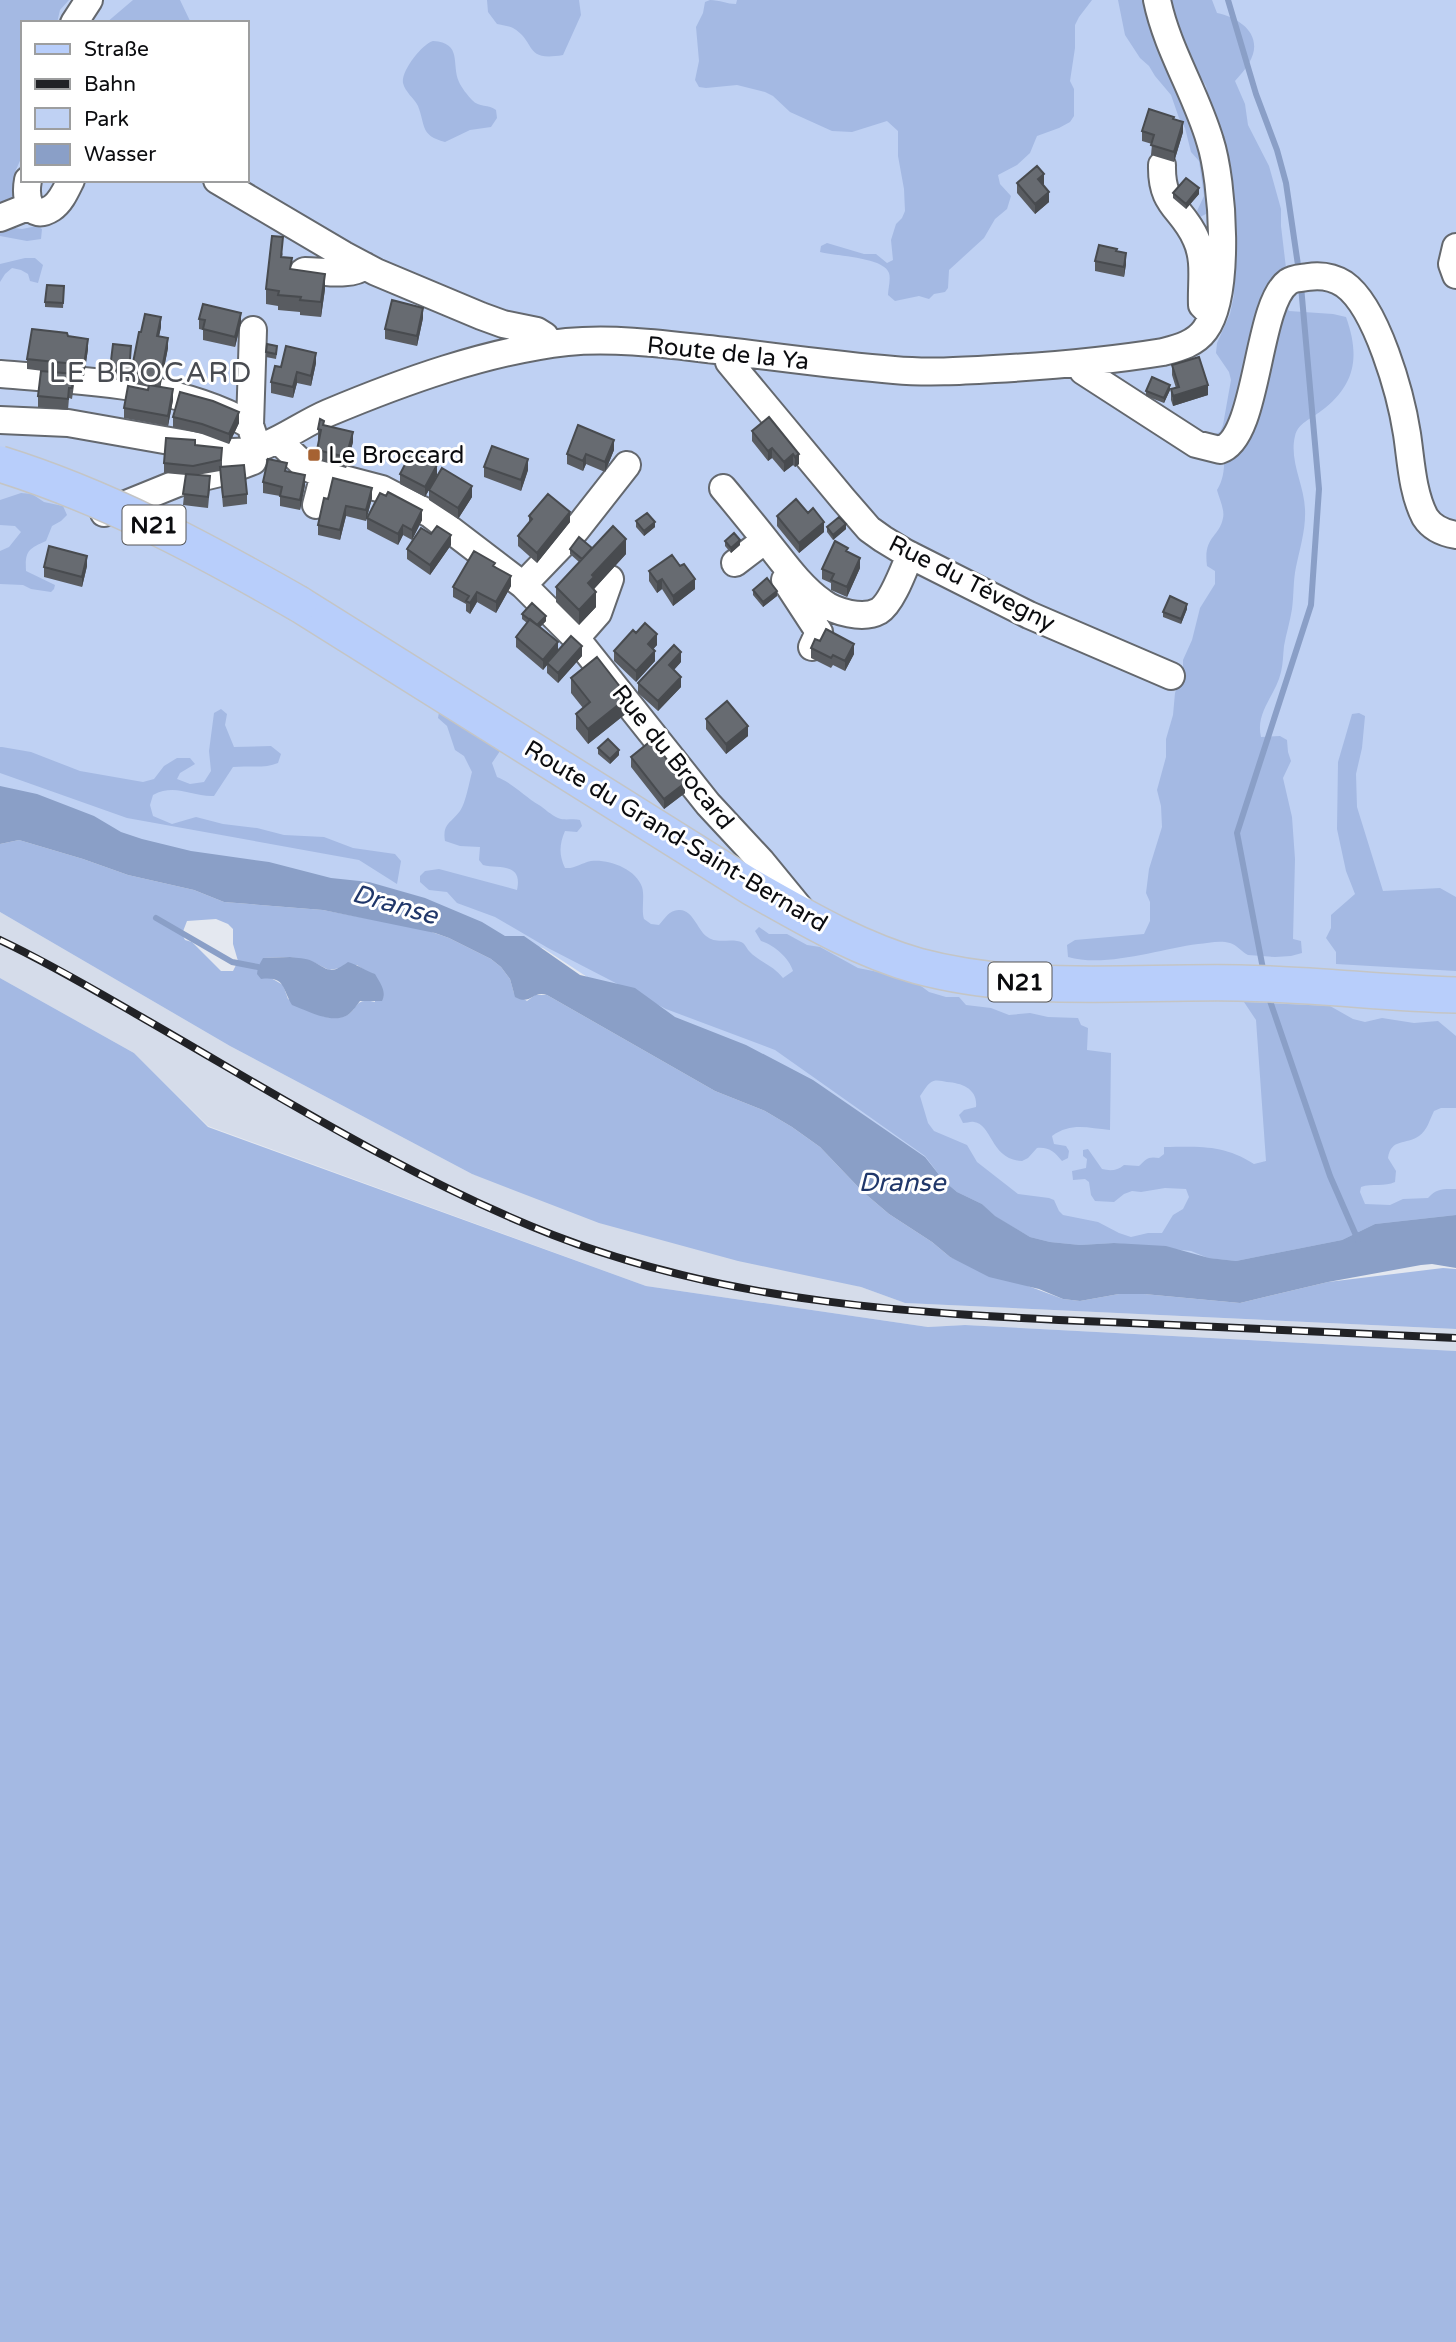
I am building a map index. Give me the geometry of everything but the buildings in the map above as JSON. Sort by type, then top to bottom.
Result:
[{"type":"main road","name":"Route du Grand-Saint-Bernard","points":[[0,464],[82,492],[215,556],[315,613],[715,864],[810,921],[869,949],[918,965],[971,977],[1051,983],[1332,986],[1456,995]]},
{"type":"street","points":[[75,21],[89,0]]},
{"type":"street","points":[[1157,0],[1215,156],[1220,189],[1222,262],[1219,295],[1213,315],[1202,305],[1203,269],[1200,248],[1191,229],[1165,193],[1162,165]]},
{"type":"street","points":[[0,218],[29,193],[41,211],[53,208],[70,182]]},
{"type":"street","points":[[220,182],[365,266],[481,316],[537,331],[545,336],[549,344]]},
{"type":"street","points":[[1456,247],[1452,264],[1456,275]]},
{"type":"street","points":[[300,279],[305,271],[350,272],[365,266]]},
{"type":"street","points":[[1081,363],[1083,371],[1196,444],[1214,450],[1226,449],[1239,430],[1276,299],[1284,286],[1301,278],[1326,277],[1346,286],[1361,302],[1370,318],[1394,379],[1403,410],[1413,473],[1425,516],[1438,530],[1456,535]]},
{"type":"street","name":"Route de la Ya","points":[[100,515],[178,483],[224,472],[275,452],[261,438],[296,428],[422,378],[486,357],[549,344],[606,341],[917,372],[1081,363],[1163,352],[1192,342],[1205,330],[1213,315]]},
{"type":"street","points":[[0,420],[68,423],[232,452],[261,438],[253,330]]},
{"type":"street","name":"Rue du Tévegny","points":[[726,351],[729,362],[869,528],[910,555],[1028,615],[1171,676]]},
{"type":"street","name":"Rue du Brocard","points":[[0,374],[89,382],[152,392],[208,405],[305,467],[382,489],[430,514],[523,585],[576,638],[708,804],[761,861],[810,921]]},
{"type":"street","points":[[523,585],[576,530],[627,465]]},
{"type":"street","points":[[316,505],[324,474]]},
{"type":"street","points":[[723,488],[786,566],[821,602],[846,612],[865,615],[877,612],[883,607],[898,583],[910,555]]},
{"type":"street","points":[[735,563],[765,540]]},
{"type":"street","points":[[786,566],[783,574],[785,581],[819,632],[812,647]]},
{"type":"street","points":[[576,638],[598,613],[610,579]]},
{"type":"shaded area","points":[[0,0],[69,0],[60,10],[57,21],[21,21],[21,158],[15,172],[13,200],[0,209]]},
{"type":"shaded area","points":[[133,0],[180,0],[190,21],[108,21]]},
{"type":"shaded area","points":[[487,0],[579,0],[581,15],[563,55],[542,56],[513,28],[497,24],[488,12]]},
{"type":"shaded area","points":[[710,0],[736,4],[737,0],[1092,0],[1075,25],[1070,81],[1074,89],[1074,116],[1070,122],[1059,128],[1037,136],[1030,153],[1017,165],[998,175],[1000,184],[1011,196],[1007,209],[995,219],[984,238],[949,270],[948,288],[945,292],[934,294],[929,299],[919,296],[895,301],[888,295],[890,275],[885,268],[869,260],[820,252],[821,246],[827,243],[864,254],[876,254],[887,263],[893,260],[891,240],[896,224],[905,211],[898,156],[898,131],[887,121],[852,132],[832,131],[790,112],[765,92],[737,85],[699,87],[695,80],[699,61],[696,27],[705,2]]},
{"type":"shaded area","points":[[1118,0],[1212,0],[1217,13],[1234,19],[1248,30],[1254,44],[1253,53],[1248,65],[1235,81],[1245,104],[1248,125],[1269,166],[1281,209],[1286,305],[1289,311],[1346,317],[1353,344],[1352,369],[1342,391],[1302,424],[1295,436],[1295,463],[1304,500],[1305,524],[1295,572],[1292,609],[1281,672],[1263,712],[1260,728],[1261,737],[1280,736],[1287,740],[1291,761],[1283,778],[1292,817],[1295,859],[1293,939],[1301,941],[1302,953],[1291,956],[1248,955],[1233,944],[1218,942],[1116,959],[1083,960],[1068,957],[1067,945],[1075,940],[1144,934],[1150,921],[1150,902],[1146,893],[1149,869],[1162,827],[1157,790],[1166,757],[1166,739],[1173,715],[1175,693],[1183,671],[1183,660],[1192,640],[1200,608],[1215,584],[1215,571],[1207,566],[1206,556],[1209,543],[1223,518],[1217,490],[1224,471],[1224,457],[1223,437],[1212,435],[1220,432],[1223,425],[1231,380],[1229,372],[1216,353],[1234,295],[1230,165],[1212,113],[1206,86],[1192,63],[1188,47],[1180,33],[1202,139],[1210,207],[1206,214],[1200,217],[1197,211],[1204,196],[1199,161],[1191,152],[1185,128],[1171,95],[1125,35]]},
{"type":"shaded area","points":[[433,41],[449,46],[452,50],[459,82],[470,98],[496,110],[497,118],[491,127],[470,130],[445,142],[428,133],[418,106],[404,86],[403,78],[413,59],[423,47]]},
{"type":"shaded area","points":[[0,226],[22,229],[37,226],[42,229],[41,239],[27,241],[0,236]]},
{"type":"shaded area","points":[[35,258],[43,265],[38,283],[30,281],[28,274],[12,268],[0,282],[0,264]]},
{"type":"shaded area","points":[[21,493],[32,494],[44,502],[63,506],[67,515],[52,526],[46,541],[31,549],[26,559],[26,571],[55,585],[51,592],[23,585],[0,584],[0,551],[9,547],[21,532],[15,526],[0,525],[0,500]]},
{"type":"shaded area","points":[[221,709],[227,714],[225,725],[234,747],[271,746],[281,754],[278,763],[233,767],[214,796],[176,790],[153,795],[150,805],[153,816],[172,824],[196,817],[284,835],[324,837],[353,848],[395,854],[401,861],[397,884],[359,860],[127,818],[0,773],[2,747],[31,752],[80,771],[143,782],[154,779],[164,766],[177,758],[190,758],[195,764],[180,773],[177,779],[190,784],[204,782],[211,771],[209,751],[214,713]]},
{"type":"shaded area","points":[[439,712],[500,751],[492,763],[497,777],[555,817],[580,820],[582,826],[577,832],[565,831],[563,836],[560,850],[565,868],[598,861],[628,870],[642,887],[644,919],[651,924],[659,925],[673,911],[684,911],[706,936],[717,941],[742,942],[753,955],[783,978],[793,971],[791,966],[780,953],[761,941],[755,931],[759,927],[769,934],[787,934],[807,945],[820,947],[858,968],[917,983],[929,992],[946,997],[959,997],[966,1005],[991,1008],[1009,1015],[1030,1013],[1048,1017],[1078,1018],[1081,1025],[1088,1028],[1087,1050],[1111,1053],[1110,1130],[1073,1127],[1052,1136],[1054,1144],[1066,1146],[1069,1151],[1068,1158],[1062,1161],[1045,1148],[1037,1148],[1022,1161],[1004,1155],[980,1124],[963,1123],[959,1115],[964,1110],[976,1107],[972,1091],[968,1088],[934,1081],[920,1096],[928,1123],[934,1131],[967,1145],[977,1162],[1018,1194],[1049,1198],[1054,1200],[1063,1215],[1098,1222],[1131,1237],[1162,1233],[1173,1215],[1183,1209],[1189,1197],[1186,1189],[1132,1191],[1114,1202],[1095,1201],[1089,1182],[1085,1179],[1073,1180],[1072,1171],[1086,1168],[1087,1159],[1083,1156],[1083,1150],[1088,1149],[1102,1169],[1108,1170],[1124,1165],[1139,1166],[1152,1157],[1159,1158],[1164,1154],[1164,1147],[1210,1148],[1231,1153],[1254,1164],[1266,1161],[1256,1020],[1244,1002],[1330,1006],[1353,1019],[1365,1022],[1382,1018],[1414,1023],[1438,1021],[1456,1036],[1456,1108],[1434,1111],[1422,1134],[1392,1147],[1388,1158],[1396,1171],[1395,1182],[1361,1187],[1360,1192],[1365,1204],[1390,1205],[1403,1199],[1428,1198],[1440,1190],[1456,1189],[1456,1215],[1375,1224],[1342,1240],[1236,1261],[1208,1258],[1191,1251],[1114,1243],[1080,1245],[1030,1237],[994,1216],[982,1204],[957,1192],[944,1181],[925,1156],[775,1050],[666,1009],[548,948],[495,917],[457,903],[447,892],[429,890],[420,882],[420,876],[425,871],[439,869],[517,890],[518,881],[513,871],[508,868],[483,865],[479,860],[480,847],[460,846],[445,841],[446,827],[462,807],[472,772],[464,756],[455,750],[447,726],[438,718]]},
{"type":"shaded area","points":[[1352,714],[1365,716],[1356,774],[1357,807],[1383,891],[1440,888],[1456,897],[1456,971],[1336,964],[1336,952],[1326,938],[1331,928],[1331,915],[1355,894],[1346,871],[1337,829],[1338,762]]},
{"type":"shaded area","points":[[19,840],[128,875],[194,890],[224,902],[323,910],[423,929],[449,938],[491,959],[501,967],[510,979],[514,993],[527,1001],[535,995],[547,995],[715,1091],[765,1111],[792,1127],[820,1147],[862,1191],[889,1214],[950,1257],[1063,1299],[1080,1301],[1119,1294],[1144,1294],[1240,1303],[1328,1282],[1443,1268],[1456,1269],[1456,1329],[905,1303],[861,1287],[738,1261],[599,1223],[472,1174],[230,1046],[0,912],[0,844]],"holes":[[[216,919],[233,929],[233,944],[238,961],[233,971],[221,971],[192,942],[185,940],[182,934],[187,921]],[[290,957],[313,962],[329,970],[357,965],[375,975],[375,1002],[363,1001],[347,1015],[335,1018],[307,1010],[288,999],[283,985],[271,978],[263,958]]]},
{"type":"shaded area","points":[[0,912],[230,1046],[472,1174],[861,1287],[905,1303],[1456,1329],[1456,1351],[965,1325],[928,1327],[646,1286],[208,1126],[134,1053],[0,978]]},
{"type":"shaded area","points":[[0,978],[134,1053],[208,1127],[646,1286],[928,1327],[965,1325],[1456,1351],[1456,2342],[0,2342]]},
{"type":"green space","points":[[0,0],[1456,0],[1456,1246],[1087,1274],[916,1193],[543,948],[157,866],[0,814]]},
{"type":"water","name":"Dranse","points":[[0,786],[37,794],[94,816],[121,832],[142,839],[191,851],[269,862],[331,878],[369,882],[425,898],[482,922],[505,936],[524,936],[580,975],[635,988],[675,1017],[746,1045],[813,1080],[925,1157],[944,1181],[957,1192],[982,1204],[995,1216],[1030,1237],[1080,1245],[1114,1243],[1166,1246],[1209,1258],[1236,1261],[1342,1240],[1375,1224],[1456,1215],[1456,1268],[1421,1265],[1328,1282],[1240,1303],[1144,1294],[1119,1294],[1080,1301],[1063,1299],[1039,1289],[989,1277],[950,1257],[889,1214],[862,1191],[820,1147],[792,1127],[765,1111],[715,1091],[547,995],[538,994],[525,1000],[515,997],[510,979],[501,967],[491,959],[449,938],[323,910],[224,902],[194,890],[128,875],[19,840],[0,844]]},
{"type":"water","points":[[290,957],[310,960],[330,970],[348,962],[375,974],[383,990],[382,1001],[360,1001],[349,1014],[336,1018],[320,1016],[292,1005],[279,981],[261,979],[257,974],[263,958]]},
{"type":"waterway","points":[[1228,0],[1286,183],[1299,272]]},
{"type":"waterway","points":[[1264,974],[1237,833],[1311,605],[1319,489],[1301,286]]},
{"type":"waterway","points":[[156,918],[232,962],[258,967]]},
{"type":"waterway","points":[[1268,995],[1330,1176],[1358,1240]]},
{"type":"railway","points":[[0,940],[72,978],[344,1134],[447,1188],[553,1235],[688,1277],[826,1301],[967,1315],[1456,1338]]},
{"type":"place","name":"Le Broccard","points":[[314,455]]},
{"type":"district","name":"LE BROCARD","points":[[151,372]]}]
